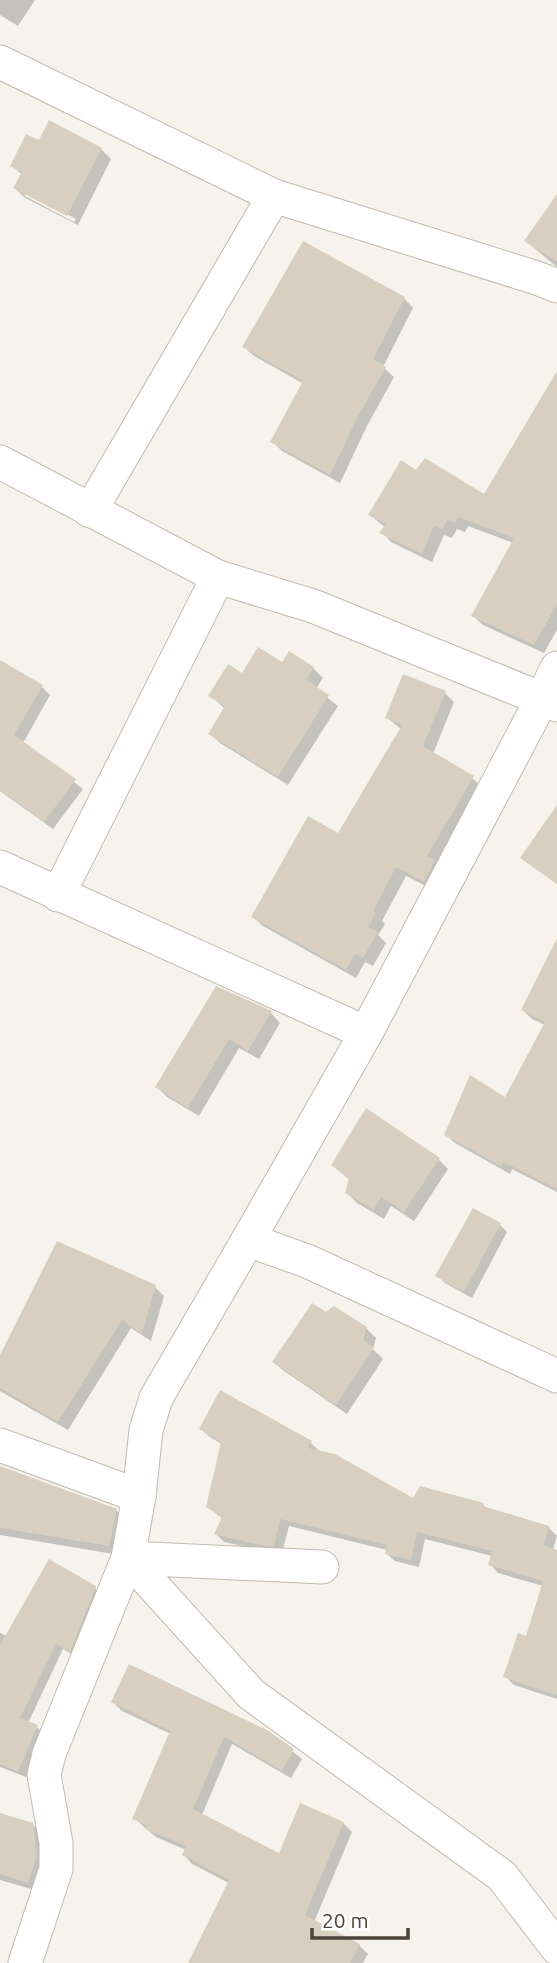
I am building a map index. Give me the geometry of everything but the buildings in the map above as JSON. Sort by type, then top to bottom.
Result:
[{"type":"street","points":[[0,62],[274,196],[557,286]]},
{"type":"street","points":[[90,511],[274,196]]},
{"type":"street","points":[[0,461],[218,577],[313,606],[550,702]]},
{"type":"street","points":[[58,895],[218,577]]},
{"type":"street","points":[[25,1963],[55,1868],[57,1843],[44,1775],[49,1754],[128,1558],[139,1496],[146,1430],[156,1398],[366,1032],[550,702],[557,668]]},
{"type":"street","points":[[0,867],[366,1032]]},
{"type":"street","points":[[248,1240],[307,1261],[557,1376]]},
{"type":"street","points":[[0,1445],[139,1496]]},
{"type":"street","points":[[128,1558],[321,1567]]},
{"type":"street","points":[[128,1558],[251,1694],[502,1876],[557,1948]]}]
